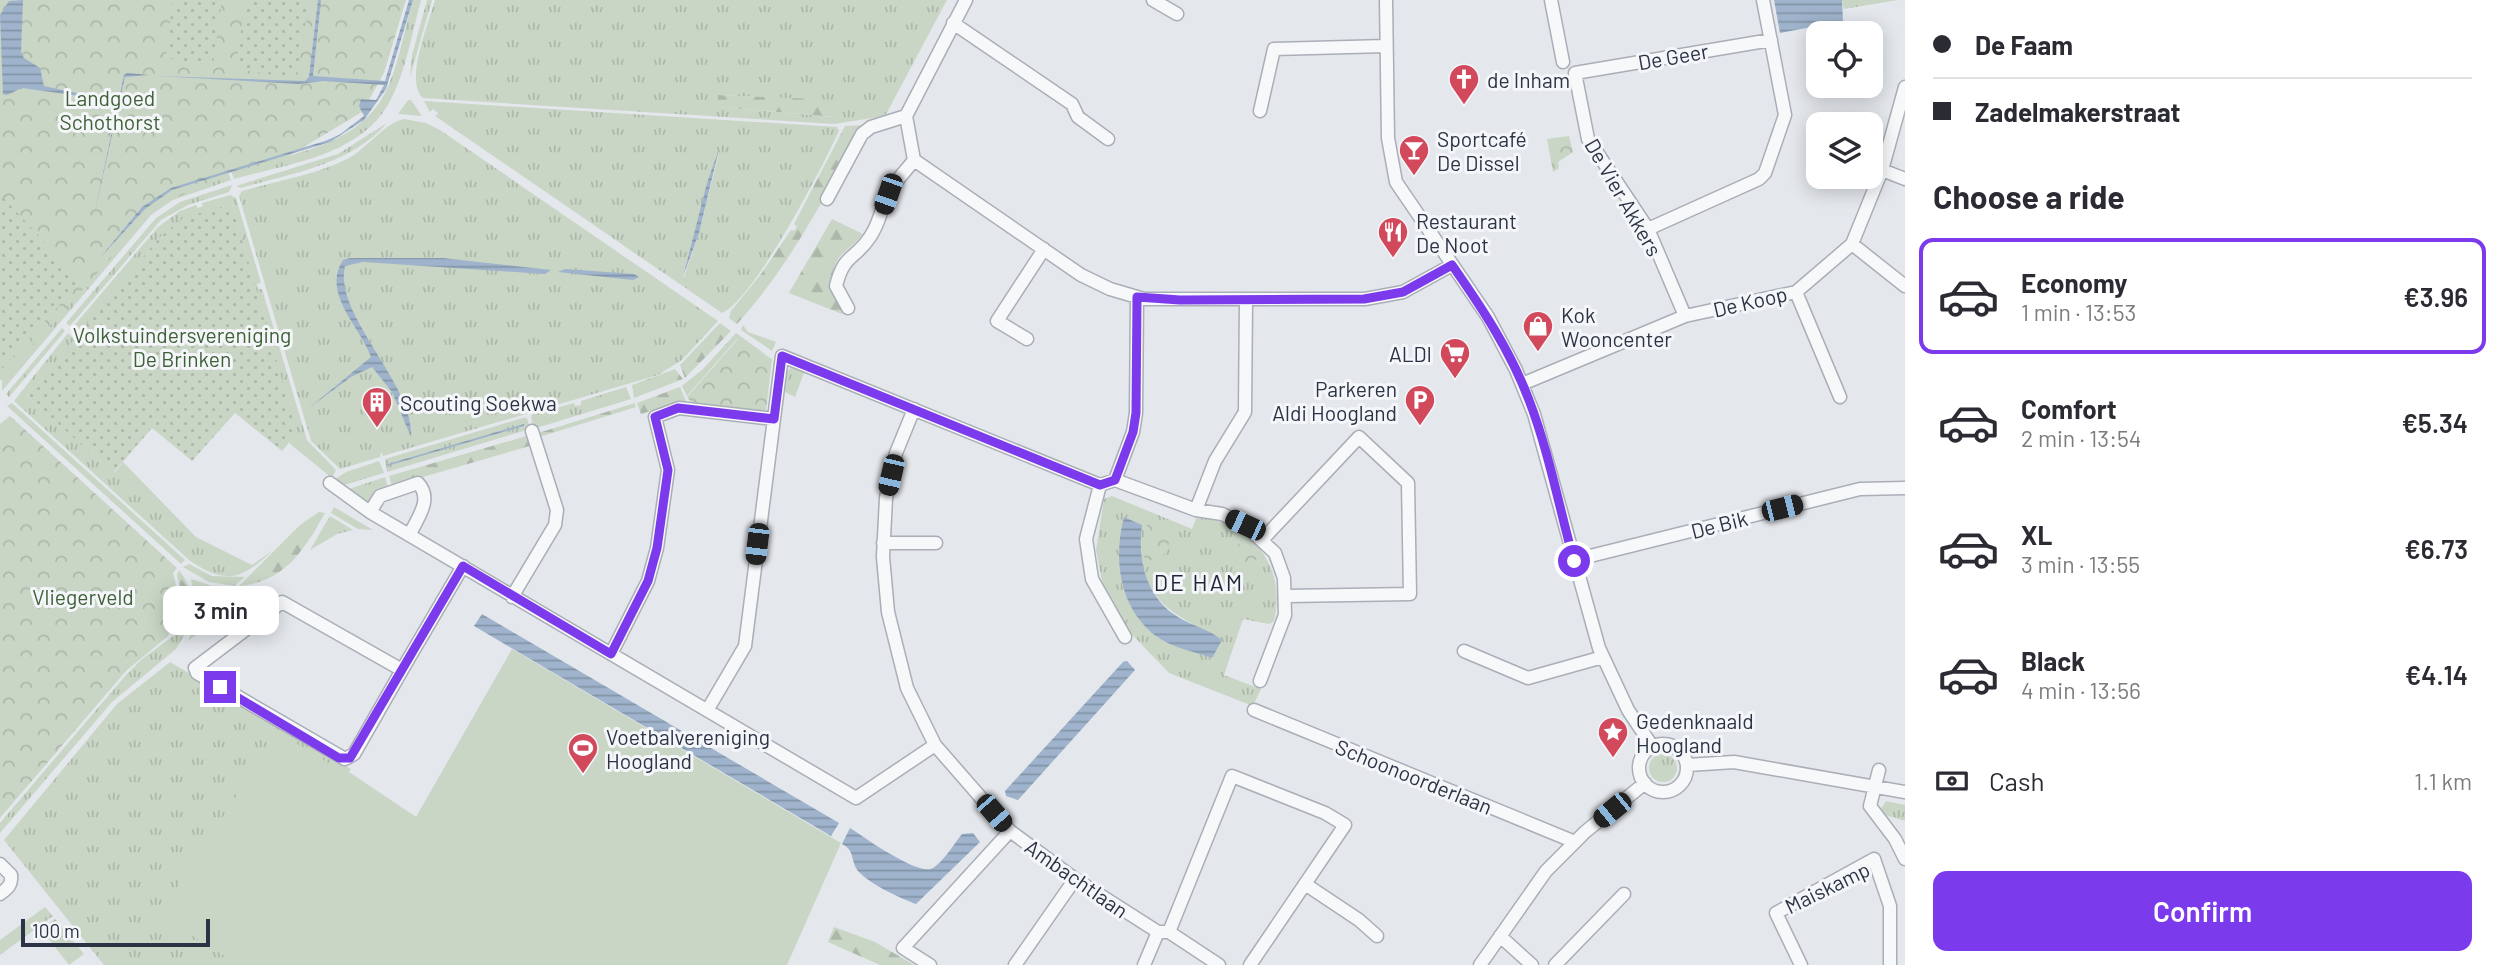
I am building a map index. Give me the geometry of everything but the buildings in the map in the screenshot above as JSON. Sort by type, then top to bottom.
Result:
[{"type":"street","points":[[966,0],[906,116],[914,160],[1096,283],[1137,297],[1246,300],[1381,296],[1415,287],[1452,265]]},
{"type":"street","points":[[1153,0],[1177,14]]},
{"type":"street","points":[[1386,0],[1388,138],[1392,170],[1403,193],[1496,329],[1522,384],[1540,435],[1603,657],[1628,710],[1652,746]]},
{"type":"street","points":[[1551,0],[1563,62]]},
{"type":"street","points":[[1648,229],[1765,173],[1785,115],[1763,0]]},
{"type":"street","points":[[953,23],[1072,104],[1078,117],[1108,139]]},
{"type":"street","name":"De Geer","points":[[1575,73],[1771,40]]},
{"type":"street","points":[[1260,111],[1274,49],[1386,46]]},
{"type":"street","name":"De Vier Akkers","points":[[1575,73],[1588,139],[1648,229],[1685,316]]},
{"type":"street","name":"De Koop","points":[[1883,166],[1905,87]]},
{"type":"street","points":[[827,199],[862,134],[871,127],[906,116]]},
{"type":"street","points":[[848,308],[836,286],[840,268],[876,228],[888,194],[914,160]]},
{"type":"street","points":[[1883,170],[1905,179]]},
{"type":"street","name":"De Koop","points":[[1522,384],[1685,316],[1796,292],[1852,243],[1874,189]]},
{"type":"street","points":[[1852,243],[1905,286]]},
{"type":"street","points":[[1027,339],[997,321],[1044,249]]},
{"type":"street","points":[[1796,292],[1840,397]]},
{"type":"street","points":[[1115,480],[1133,432],[1136,413],[1137,297]]},
{"type":"street","points":[[1196,510],[1215,461],[1245,412],[1246,300]]},
{"type":"street","points":[[708,709],[745,646],[782,356],[1100,485],[1115,480],[1196,510],[1222,514],[1245,525],[1263,538],[1275,553],[1287,596],[1285,615],[1260,681]]},
{"type":"street","points":[[611,654],[648,581],[657,548],[668,470],[655,417],[678,408],[774,419]]},
{"type":"street","name":"Ambachtlaan","points":[[914,409],[896,453],[889,486],[883,543],[888,612],[903,676],[935,744],[1010,831],[1075,878],[1219,965]]},
{"type":"street","points":[[512,597],[555,524],[557,510],[532,431]]},
{"type":"street","points":[[1263,538],[1359,437],[1408,484],[1409,594],[1287,596]]},
{"type":"street","points":[[330,482],[370,512],[856,798],[935,744]]},
{"type":"street","points":[[370,512],[380,496],[418,483],[424,491],[425,504],[410,534]]},
{"type":"street","points":[[1100,485],[1086,539],[1092,579],[1125,637]]},
{"type":"street","name":"De Bik","points":[[1574,561],[1860,489],[1905,488]]},
{"type":"street","points":[[883,543],[936,543]]},
{"type":"street","points":[[402,670],[282,602],[195,668],[197,673],[345,759],[355,754],[463,566]]},
{"type":"street","points":[[1464,651],[1528,678],[1603,657]]},
{"type":"street","name":"Schoonoorderlaan","points":[[1254,710],[1574,842]]},
{"type":"street","points":[[1663,743],[1675,746],[1684,754],[1688,765],[1684,780],[1673,790],[1657,792],[1645,783],[1639,763],[1652,746],[1663,743]]},
{"type":"street","points":[[1688,765],[1734,762],[1905,792]]},
{"type":"street","points":[[1879,770],[1870,807],[1895,839],[1905,859]]},
{"type":"street","points":[[1144,965],[1163,932],[1232,776],[1325,813],[1345,825],[1250,965]]},
{"type":"street","points":[[1480,965],[1537,881],[1574,842],[1645,783]]},
{"type":"street","points":[[930,965],[903,947],[1010,831]]},
{"type":"street","name":"Maiskamp","points":[[1801,965],[1776,912],[1874,859],[1890,906],[1890,965]]},
{"type":"street","points":[[0,864],[11,875],[9,887],[0,894]]},
{"type":"street","points":[[1015,965],[1075,878]]},
{"type":"street","points":[[1305,884],[1359,920],[1377,936]]},
{"type":"street","points":[[1555,965],[1624,894]]},
{"type":"street","points":[[1500,936],[1532,965]]},
{"type":"green space","name":"Landgoed Schothorst","points":[[0,0],[406,0],[384,73],[362,112],[284,159],[226,174],[157,207],[0,381]]},
{"type":"green space","points":[[173,0],[222,0],[213,65],[165,58]]},
{"type":"green space","points":[[245,0],[309,0],[297,78],[236,69]]},
{"type":"green space","points":[[413,0],[421,0],[404,65],[389,103],[376,121],[360,135],[320,155],[234,179],[231,171],[296,154],[338,138],[357,126],[373,111],[385,93],[394,71]]},
{"type":"green space","points":[[427,0],[432,0],[410,77],[412,55]]},
{"type":"green space","points":[[435,0],[947,0],[885,116],[834,124],[423,98],[418,90],[417,66]],"holes":[[[719,95],[835,101],[835,117],[717,107]]]},
{"type":"green space","points":[[1842,0],[1898,0],[1844,9]]},
{"type":"green space","points":[[718,95],[837,100],[836,117],[717,107]]},
{"type":"green space","points":[[408,100],[411,100],[422,116],[398,114]]},
{"type":"green space","points":[[424,101],[837,127],[839,131],[769,259],[736,303],[722,313],[435,116],[438,113],[433,109],[430,112]],"holes":[[[720,149],[699,233],[684,277]]]},
{"type":"green space","points":[[404,119],[426,123],[440,130],[718,321],[682,360],[658,375],[383,456],[381,452],[380,457],[340,469],[311,441],[239,196],[242,191],[335,165],[362,149],[389,126]]},
{"type":"green space","points":[[387,123],[356,149],[319,166],[241,188],[236,186],[338,154]]},
{"type":"green space","points":[[867,125],[791,253],[737,324],[729,318],[731,311],[791,230],[794,231],[797,227],[794,224],[845,126]]},
{"type":"green space","points":[[1569,136],[1573,152],[1558,162],[1559,168],[1553,172],[1547,139]]},
{"type":"green space","points":[[0,163],[145,209],[228,172],[231,180],[173,200],[151,215],[2,391]]},
{"type":"green space","points":[[232,185],[229,192],[188,205],[161,220],[70,326],[66,323],[156,218],[180,202]]},
{"type":"green space","name":"Volkstuindersvereniging De Brinken","points":[[0,194],[81,281],[1,370],[0,370]]},
{"type":"green space","points":[[230,195],[236,198],[261,283],[257,284],[259,289],[262,289],[307,440],[336,470],[332,478],[289,443],[296,433],[232,204],[183,219],[159,238],[80,334],[72,328],[158,227],[180,211],[196,205],[198,208],[203,206],[202,203]]},
{"type":"green space","name":"Volkstuindersvereniging De Brinken","points":[[232,204],[297,433],[282,451],[235,413],[192,461],[152,428],[113,473],[27,396],[159,238],[183,218]]},
{"type":"green space","points":[[832,219],[863,234],[842,254],[833,272],[831,283],[846,306],[842,314],[789,293]]},
{"type":"green space","points":[[720,323],[731,331],[685,378],[680,365]]},
{"type":"green space","points":[[743,325],[748,332],[776,342],[772,351],[741,330]]},
{"type":"green space","points":[[62,328],[65,331],[9,397],[6,394]]},
{"type":"green space","points":[[68,333],[75,340],[27,396],[114,473],[123,462],[196,537],[252,565],[272,551],[261,561],[242,573],[223,576],[189,560],[14,401]]},
{"type":"green space","points":[[736,333],[769,357],[737,339],[687,396],[682,386],[703,369]]},
{"type":"green space","points":[[738,339],[772,359],[766,410],[759,412],[691,402],[687,397]]},
{"type":"green space","points":[[792,367],[805,370],[795,397],[783,391],[784,373]]},
{"type":"green space","points":[[675,369],[683,379],[634,398],[632,385]]},
{"type":"green space","points":[[626,387],[631,399],[533,429],[531,415],[574,403],[575,406],[581,405],[581,401]]},
{"type":"green space","points":[[680,387],[686,401],[641,414],[637,403]]},
{"type":"green space","points":[[12,403],[185,560],[181,564],[7,406]]},
{"type":"green space","points":[[635,403],[636,407],[536,438],[535,434]]},
{"type":"green space","name":"Vliegerveld","points":[[10,416],[177,568],[173,573],[181,604],[168,636],[126,671],[0,818],[0,424]]},
{"type":"green space","points":[[527,418],[530,429],[387,472],[385,459]]},
{"type":"green space","points":[[530,435],[533,445],[392,486],[389,476]]},
{"type":"green space","points":[[379,461],[384,473],[341,486],[334,480],[346,472]]},
{"type":"green space","points":[[385,477],[388,487],[377,491],[368,505],[346,490]]},
{"type":"green space","points":[[1112,496],[1192,529],[1196,518],[1216,521],[1234,527],[1249,537],[1261,550],[1275,583],[1277,601],[1274,621],[1269,624],[1243,619],[1224,675],[1261,689],[1253,706],[1169,673],[1123,625],[1103,586],[1096,550],[1104,499]],"holes":[[[1141,525],[1142,567],[1156,596],[1181,617],[1217,636],[1158,638],[1140,619],[1122,584]]]},
{"type":"green space","points":[[334,507],[373,530],[358,529],[331,513]]},
{"type":"green space","points":[[319,512],[325,513],[291,562],[269,578],[239,586],[300,525]]},
{"type":"green space","points":[[330,516],[353,530],[337,534],[310,550]]},
{"type":"green space","points":[[1147,524],[1172,533],[1166,553],[1145,563],[1143,548]]},
{"type":"green space","points":[[1244,538],[1262,555],[1241,571],[1226,559]]},
{"type":"green space","points":[[189,564],[212,576],[245,577],[234,586],[209,582],[183,567]]},
{"type":"green space","points":[[179,570],[192,599],[192,618],[175,630],[184,603],[177,575]]},
{"type":"green space","points":[[191,579],[227,591],[198,613]]},
{"type":"green space","points":[[257,589],[188,641],[198,617],[231,592]]},
{"type":"green space","points":[[191,623],[176,649],[112,702],[0,833],[0,823],[126,675],[142,659]]},
{"type":"green space","name":"Voetbalvereniging Hoogland","points":[[512,649],[841,843],[787,965],[239,965],[159,915],[278,732],[416,817]]},
{"type":"green space","points":[[170,662],[351,769],[349,772],[416,817],[489,965],[104,965],[4,840],[117,704]]},
{"type":"green space","points":[[1663,754],[1673,758],[1677,768],[1673,778],[1663,782],[1653,778],[1649,768],[1653,758]]},
{"type":"green space","points":[[1886,801],[1905,805],[1905,821],[1885,815],[1881,809]]},
{"type":"green space","points":[[45,907],[53,916],[0,955],[0,940]]},
{"type":"green space","points":[[55,919],[84,954],[69,965],[41,929]]},
{"type":"green space","points":[[834,927],[875,942],[914,965],[880,965],[828,942]]},
{"type":"water","points":[[23,0],[21,52],[24,58],[40,68],[44,86],[108,100],[22,88],[7,95],[3,94],[0,15],[9,1]]},
{"type":"water","points":[[318,0],[321,0],[313,76],[385,81],[409,0],[413,0],[386,89],[364,120],[330,142],[172,190],[145,209],[99,259],[142,207],[171,188],[325,141],[339,135],[364,116],[359,106],[361,99],[376,100],[384,85],[323,81],[299,84],[156,76],[305,81],[309,77]]},
{"type":"water","points":[[1774,0],[1842,0],[1843,21],[1806,21],[1806,28],[1780,33]]},
{"type":"water","points":[[124,75],[149,75],[125,77],[92,225]]},
{"type":"water","points":[[719,149],[699,233],[683,277],[707,183]]},
{"type":"water","points":[[443,258],[551,270],[545,274],[363,262],[345,266],[345,285],[351,306],[401,395],[409,417],[411,437],[392,392],[372,367],[351,377],[309,408],[371,357],[345,310],[337,285],[337,272],[343,260]]},
{"type":"water","points":[[565,269],[634,274],[639,277],[633,280],[558,272]]},
{"type":"water","points":[[524,426],[387,466],[388,464]]},
{"type":"water","points":[[1124,517],[1142,525],[1143,564],[1151,589],[1158,599],[1178,617],[1222,640],[1212,658],[1162,640],[1144,625],[1134,612],[1122,582],[1120,566],[1119,549]]},
{"type":"water","points":[[482,614],[839,823],[831,836],[474,626]]},
{"type":"water","points":[[1127,661],[1135,670],[1018,800],[1006,796],[1005,791],[1123,662]]},
{"type":"water","points":[[850,828],[904,862],[926,869],[933,868],[941,861],[962,834],[973,833],[980,842],[916,904],[884,889],[860,873],[850,852],[842,844]]},
{"type":"place","name":"de Inham","points":[[1464,106]]},
{"type":"place","name":"Sportcafé De Dissel","points":[[1414,177]]},
{"type":"place","name":"Restaurant De Noot","points":[[1393,259]]},
{"type":"place","name":"Kok Wooncenter","points":[[1538,353]]},
{"type":"place","name":"ALDI","points":[[1455,380]]},
{"type":"place","name":"Parkeren Aldi Hoogland","points":[[1420,427]]},
{"type":"place","name":"Scouting Soekwa","points":[[377,429]]},
{"type":"place","name":"Gedenknaald Hoogland","points":[[1613,759]]},
{"type":"place","name":"Voetbalvereniging Hoogland","points":[[583,775]]},
{"type":"district","name":"DE HAM","points":[[1199,582]]},
{"type":"route","points":[[220,687],[339,758],[350,758],[355,754],[463,566],[611,654],[648,581],[657,548],[668,470],[655,417],[662,412],[678,408],[774,419],[782,356],[1100,485],[1109,484],[1115,480],[1133,432],[1136,413],[1137,297],[1157,300],[1364,299],[1403,292],[1452,265],[1496,329],[1522,384],[1534,414],[1574,561]]}]
